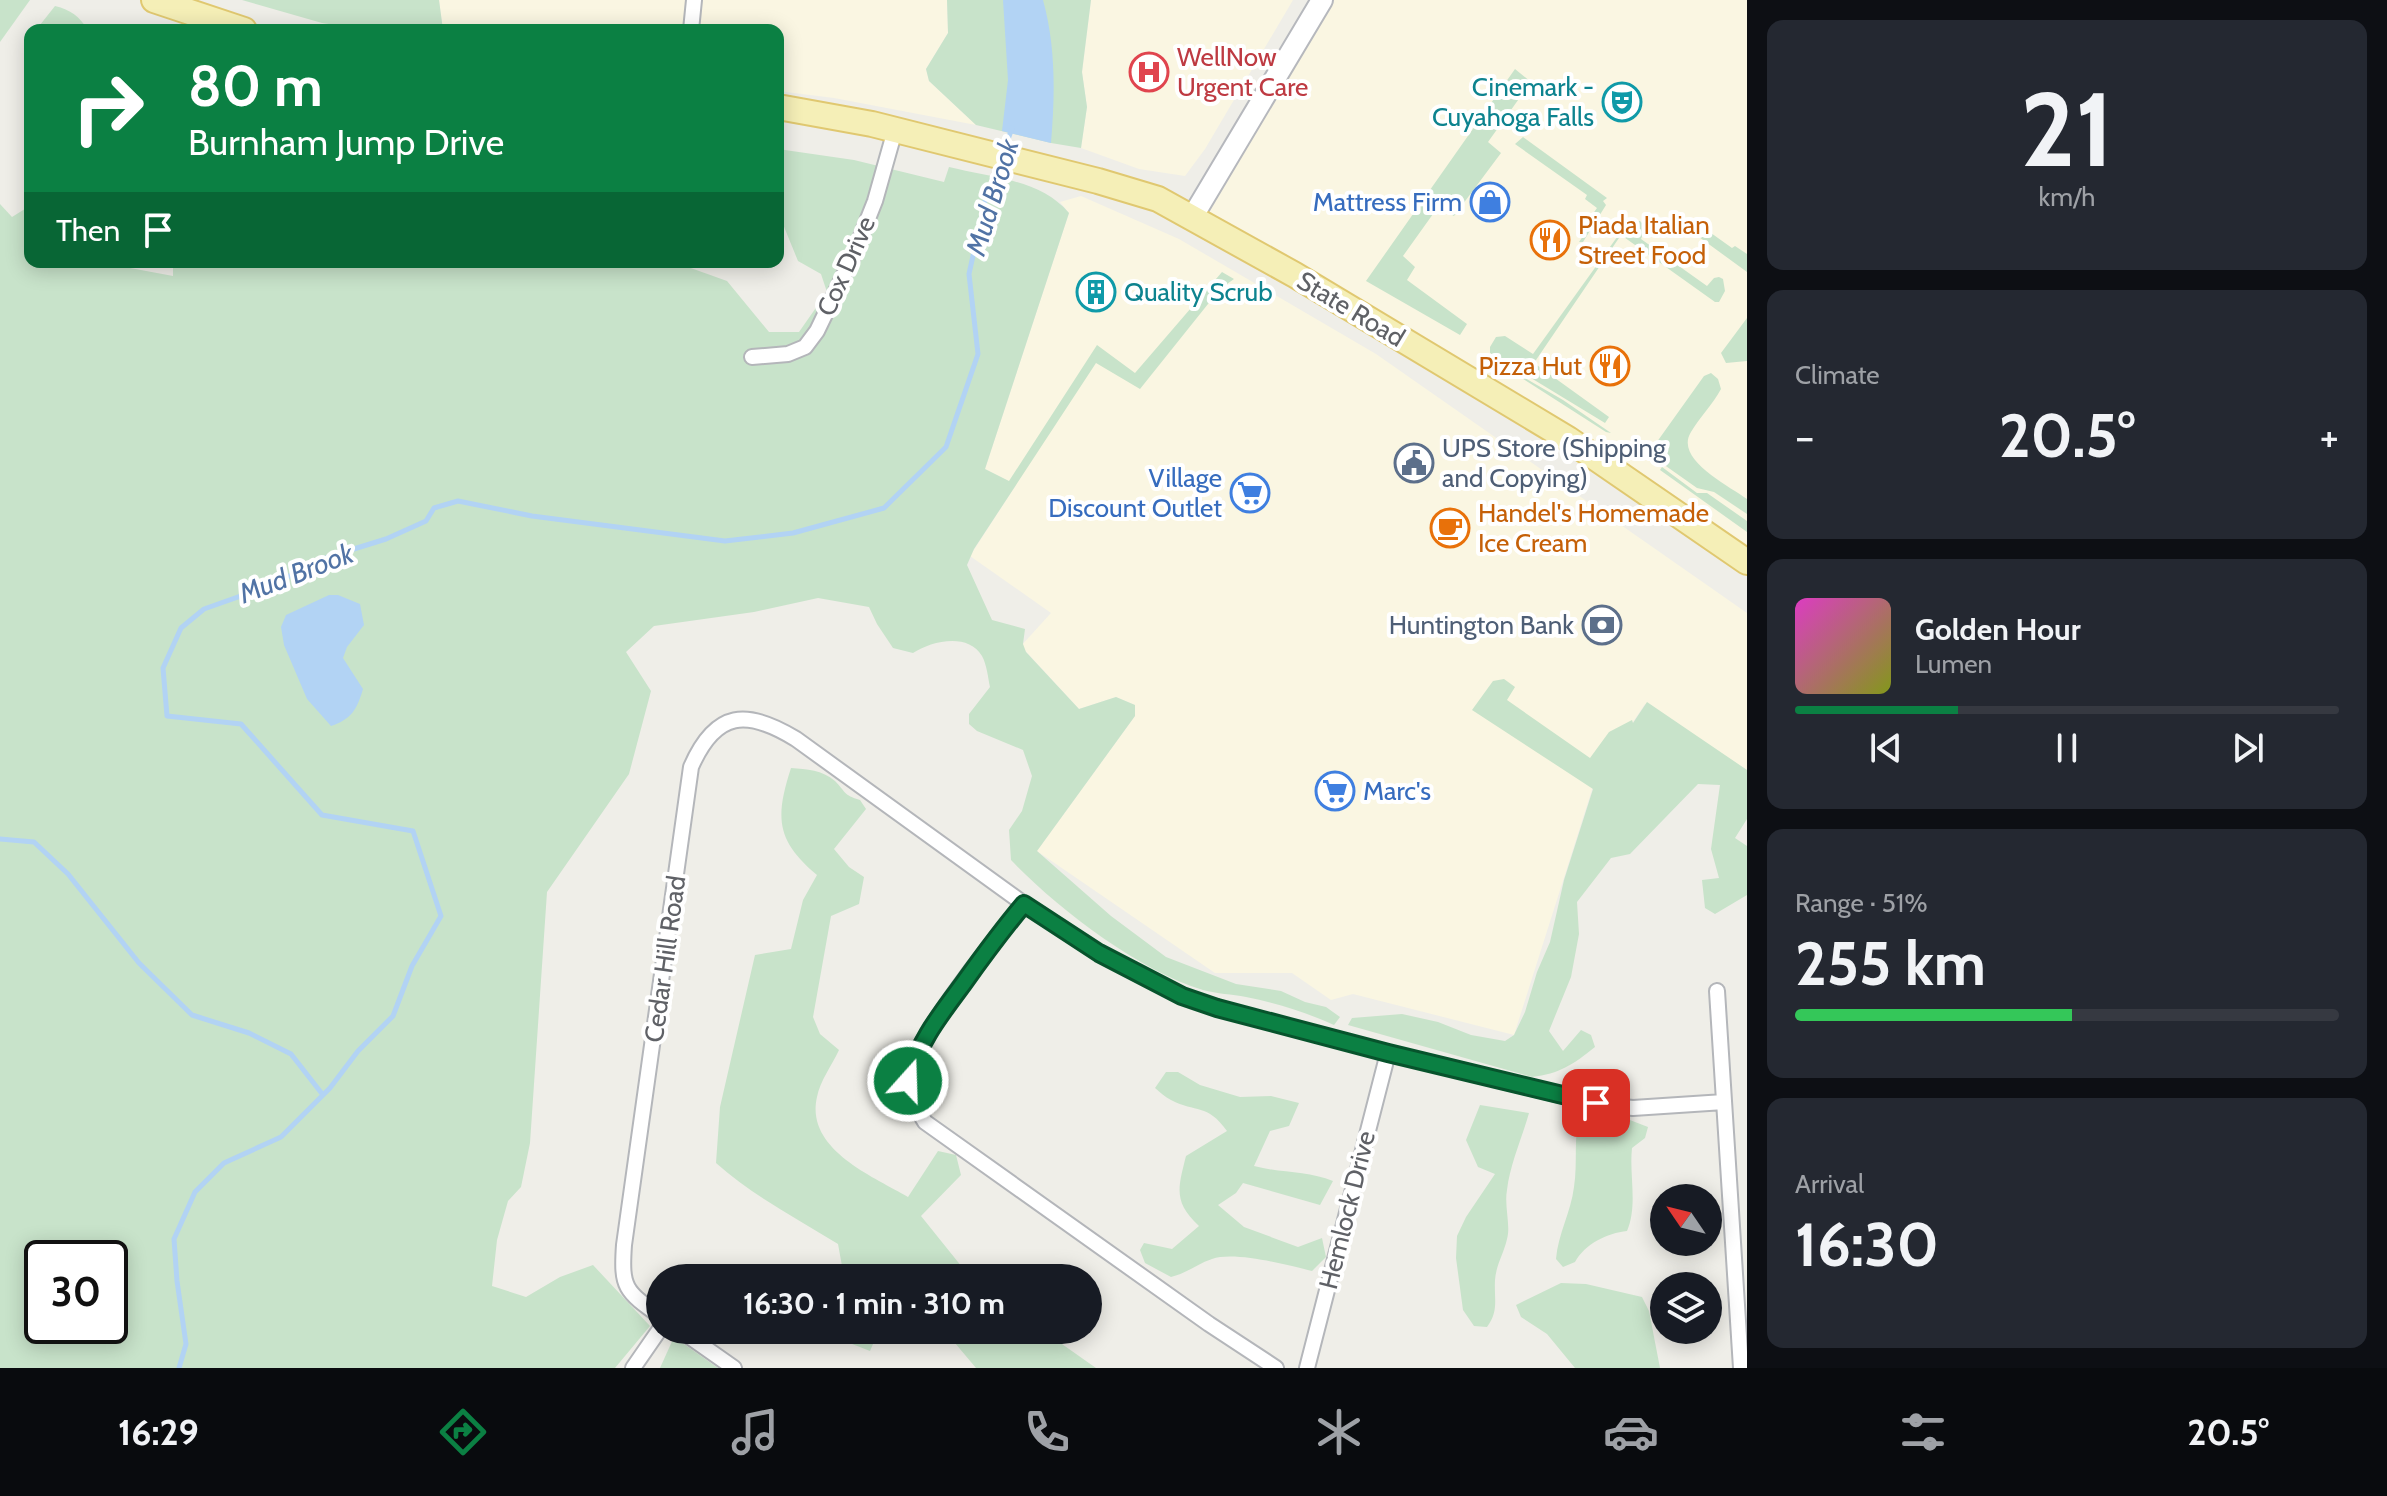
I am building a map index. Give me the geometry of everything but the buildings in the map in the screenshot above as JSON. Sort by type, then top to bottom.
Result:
[{"type":"main road","points":[[154,0],[226,24]]},
{"type":"main road","points":[[1193,216],[1322,0]]},
{"type":"main road","name":"State Road","points":[[784,108],[895,130],[1158,199],[1193,216],[1568,439],[1747,562]]},
{"type":"street","points":[[692,24],[694,0]]},
{"type":"street","name":"Cox Drive","points":[[752,357],[788,354],[805,347],[817,331],[854,254],[875,201],[895,130]]},
{"type":"street","name":"Cedar Hill Road","points":[[646,1306],[625,1285],[622,1272],[691,767],[701,746],[711,735],[724,724],[740,718],[771,724],[1024,904],[1099,953],[1182,996],[1388,1053],[1601,1105],[1656,1107],[1724,1102]]},
{"type":"street","points":[[1024,904],[995,938],[926,1036],[908,1081],[913,1100],[925,1122],[1276,1368]]},
{"type":"street","points":[[1717,991],[1741,1368]]},
{"type":"street","name":"Hemlock Drive","points":[[1307,1368],[1388,1053]]},
{"type":"street","points":[[633,1368],[650,1344]]},
{"type":"street","points":[[700,1344],[734,1368]]},
{"type":"shaded area","points":[[439,0],[947,0],[948,33],[926,69],[929,81],[976,125],[784,92],[784,24],[442,24]]},
{"type":"shaded area","points":[[1091,0],[1293,0],[1205,149],[1185,176],[1139,169],[1081,148],[1087,107],[1082,72]]},
{"type":"shaded area","points":[[1322,0],[1747,0],[1747,562],[1193,216]]},
{"type":"shaded area","points":[[1081,196],[1179,239],[1376,354],[1747,613],[1747,770],[1645,704],[1596,777],[1514,1035],[1353,994],[1331,1000],[1292,973],[1215,973],[1037,851],[1135,716],[1135,705],[1116,697],[1079,709],[1021,646],[1051,613],[970,556],[1016,485],[985,469],[1069,213],[1060,202]]},
{"type":"green space","points":[[0,0],[30,0],[0,42]]},
{"type":"green space","points":[[242,0],[439,0],[442,24],[329,24]]},
{"type":"green space","points":[[947,0],[1091,0],[1082,72],[1087,107],[1081,148],[976,125],[929,81],[926,69],[948,33]]},
{"type":"green space","points":[[55,6],[74,14],[83,24],[41,24]]},
{"type":"green space","points":[[1515,69],[1531,82],[1488,142],[1501,153],[1454,216],[1438,207],[1403,256],[1415,267],[1407,280],[1467,324],[1460,335],[1366,281]]},
{"type":"green space","points":[[1523,137],[1607,198],[1603,201],[1606,205],[1583,242],[1579,242],[1586,232],[1582,229],[1597,208],[1585,199],[1587,195],[1515,144]]},
{"type":"green space","points":[[784,150],[854,160],[944,182],[949,167],[1003,178],[1046,194],[1069,213],[985,469],[1009,481],[1097,345],[1135,373],[1222,272],[1234,279],[1220,289],[1140,389],[1096,363],[974,549],[967,565],[992,620],[1025,629],[1023,644],[1026,652],[1079,709],[1116,697],[1135,705],[1135,716],[1037,851],[1111,916],[1166,957],[1236,984],[1281,991],[1326,1007],[1340,1017],[1334,1025],[1280,1005],[1208,991],[1152,968],[1075,917],[1011,860],[1009,830],[1022,811],[1032,776],[1023,750],[977,731],[969,724],[969,714],[990,687],[986,667],[976,648],[959,641],[949,641],[929,645],[913,653],[893,648],[869,607],[818,598],[754,612],[654,626],[626,652],[651,691],[629,774],[547,892],[530,1143],[521,1187],[508,1201],[497,1240],[492,1286],[526,1297],[560,1277],[593,1265],[646,1322],[646,1331],[615,1368],[0,1368],[0,204],[12,217],[24,210],[24,268],[130,268],[173,276],[173,268],[691,268],[727,281],[769,332],[799,332],[827,292],[821,274],[798,261],[784,227]]},
{"type":"green space","points":[[1635,221],[1646,227],[1641,239],[1707,286],[1714,278],[1723,279],[1725,291],[1719,302],[1715,302],[1621,235],[1534,363],[1609,417],[1605,423],[1490,353],[1490,347],[1496,337],[1505,336],[1533,354],[1625,226]]},
{"type":"green space","points":[[1697,223],[1732,248],[1735,246],[1747,254],[1747,272],[1699,237]]},
{"type":"green space","points":[[1747,318],[1747,361],[1726,363],[1721,353]]},
{"type":"green space","points":[[1492,359],[1563,400],[1611,433],[1606,432]]},
{"type":"green space","points":[[1711,373],[1718,379],[1721,389],[1691,432],[1688,442],[1690,452],[1716,479],[1747,499],[1747,514],[1714,492],[1697,488],[1653,453],[1654,446],[1704,376]]},
{"type":"green space","points":[[1662,467],[1697,493],[1707,493],[1747,521],[1747,532],[1660,470]]},
{"type":"green space","points":[[1504,679],[1515,687],[1507,700],[1590,758],[1609,732],[1632,720],[1633,723],[1647,702],[1747,770],[1747,819],[1735,838],[1747,846],[1747,895],[1715,914],[1705,908],[1702,880],[1719,878],[1711,849],[1720,785],[1698,784],[1630,854],[1611,858],[1577,902],[1579,934],[1571,977],[1549,1031],[1563,1051],[1581,1030],[1591,1035],[1595,1047],[1566,1067],[1532,1077],[1348,1025],[1352,1018],[1402,1014],[1438,1022],[1471,1035],[1505,1041],[1514,1035],[1525,1012],[1550,942],[1564,880],[1593,789],[1472,710],[1493,681]]},
{"type":"green space","points":[[791,768],[825,774],[848,795],[860,800],[866,809],[834,849],[849,867],[864,877],[859,904],[831,916],[813,1017],[820,1034],[839,1050],[817,1097],[816,1115],[821,1132],[844,1159],[908,1197],[938,1151],[956,1155],[961,1175],[921,1216],[960,1264],[842,1264],[838,1244],[760,1196],[716,1163],[720,1107],[755,955],[791,949],[803,900],[817,875],[793,851],[787,839],[781,815]]},
{"type":"green space","points":[[1166,1072],[1178,1072],[1200,1085],[1240,1097],[1271,1096],[1299,1103],[1289,1126],[1270,1131],[1254,1166],[1333,1181],[1320,1205],[1243,1183],[1236,1193],[1218,1205],[1244,1227],[1298,1247],[1322,1238],[1326,1257],[1312,1271],[1261,1260],[1222,1257],[1171,1277],[1145,1263],[1140,1250],[1144,1243],[1172,1249],[1199,1226],[1181,1202],[1180,1186],[1186,1156],[1227,1131],[1207,1112],[1171,1100],[1155,1088]]},
{"type":"green space","points":[[1480,1105],[1529,1113],[1509,1180],[1506,1196],[1508,1234],[1496,1275],[1495,1310],[1487,1327],[1474,1326],[1463,1310],[1456,1258],[1457,1236],[1495,1174],[1478,1167],[1466,1140]]},
{"type":"green space","points":[[1580,1112],[1622,1117],[1648,1127],[1645,1138],[1632,1148],[1633,1201],[1627,1231],[1597,1240],[1575,1262],[1563,1267],[1556,1259],[1574,1187]]},
{"type":"green space","points":[[1561,1283],[1586,1284],[1642,1297],[1650,1316],[1650,1344],[1655,1344],[1660,1368],[1575,1368],[1547,1334],[1521,1317],[1516,1305]]},
{"type":"green space","points":[[671,1344],[684,1344],[718,1368],[660,1368]]},
{"type":"green space","points":[[852,1344],[873,1344],[870,1351]]},
{"type":"green space","points":[[956,1344],[1062,1344],[1096,1368],[976,1368]]},
{"type":"water","points":[[1003,0],[1043,0],[1053,71],[1051,143],[1002,131],[1008,80]]},
{"type":"water","points":[[329,595],[338,595],[360,604],[364,625],[347,647],[343,658],[363,689],[361,696],[349,716],[331,726],[307,699],[284,645],[281,627],[286,615]]},
{"type":"waterway","name":"Mud Brook","points":[[1005,148],[1012,128]]},
{"type":"waterway","name":"Mud Brook","points":[[179,1368],[186,1344],[174,1239],[195,1192],[224,1163],[281,1137],[330,1088],[358,1051],[393,1016],[412,966],[441,916],[413,831],[322,815],[241,724],[167,716],[163,668],[181,628],[204,609],[269,586],[328,557],[386,539],[426,521],[434,508],[458,501],[532,516],[725,541],[793,533],[884,508],[946,447],[978,354],[969,274],[985,201],[1000,161]]},
{"type":"waterway","points":[[0,839],[34,842],[68,874],[139,963],[192,1015],[249,1033],[291,1054],[323,1095]]},
{"type":"place","name":"WellNow Urgent Care","points":[[1149,72]]},
{"type":"place","name":"Cinemark - Cuyahoga Falls","points":[[1622,102]]},
{"type":"place","name":"Mattress Firm","points":[[1490,202]]},
{"type":"place","name":"Piada Italian Street Food","points":[[1550,240]]},
{"type":"place","name":"Quality Scrub","points":[[1096,292]]},
{"type":"place","name":"Pizza Hut","points":[[1610,366]]},
{"type":"place","name":"UPS Store (Shipping and Copying)","points":[[1414,463]]},
{"type":"place","name":"Village Discount Outlet","points":[[1250,493]]},
{"type":"place","name":"Handel's Homemade Ice Cream","points":[[1450,528]]},
{"type":"place","name":"Huntington Bank","points":[[1602,625]]},
{"type":"place","name":"Marc's","points":[[1335,791]]},
{"type":"route","points":[[908,1081],[926,1036],[995,938],[1024,904],[1099,953],[1182,996],[1388,1053],[1596,1103]]}]
